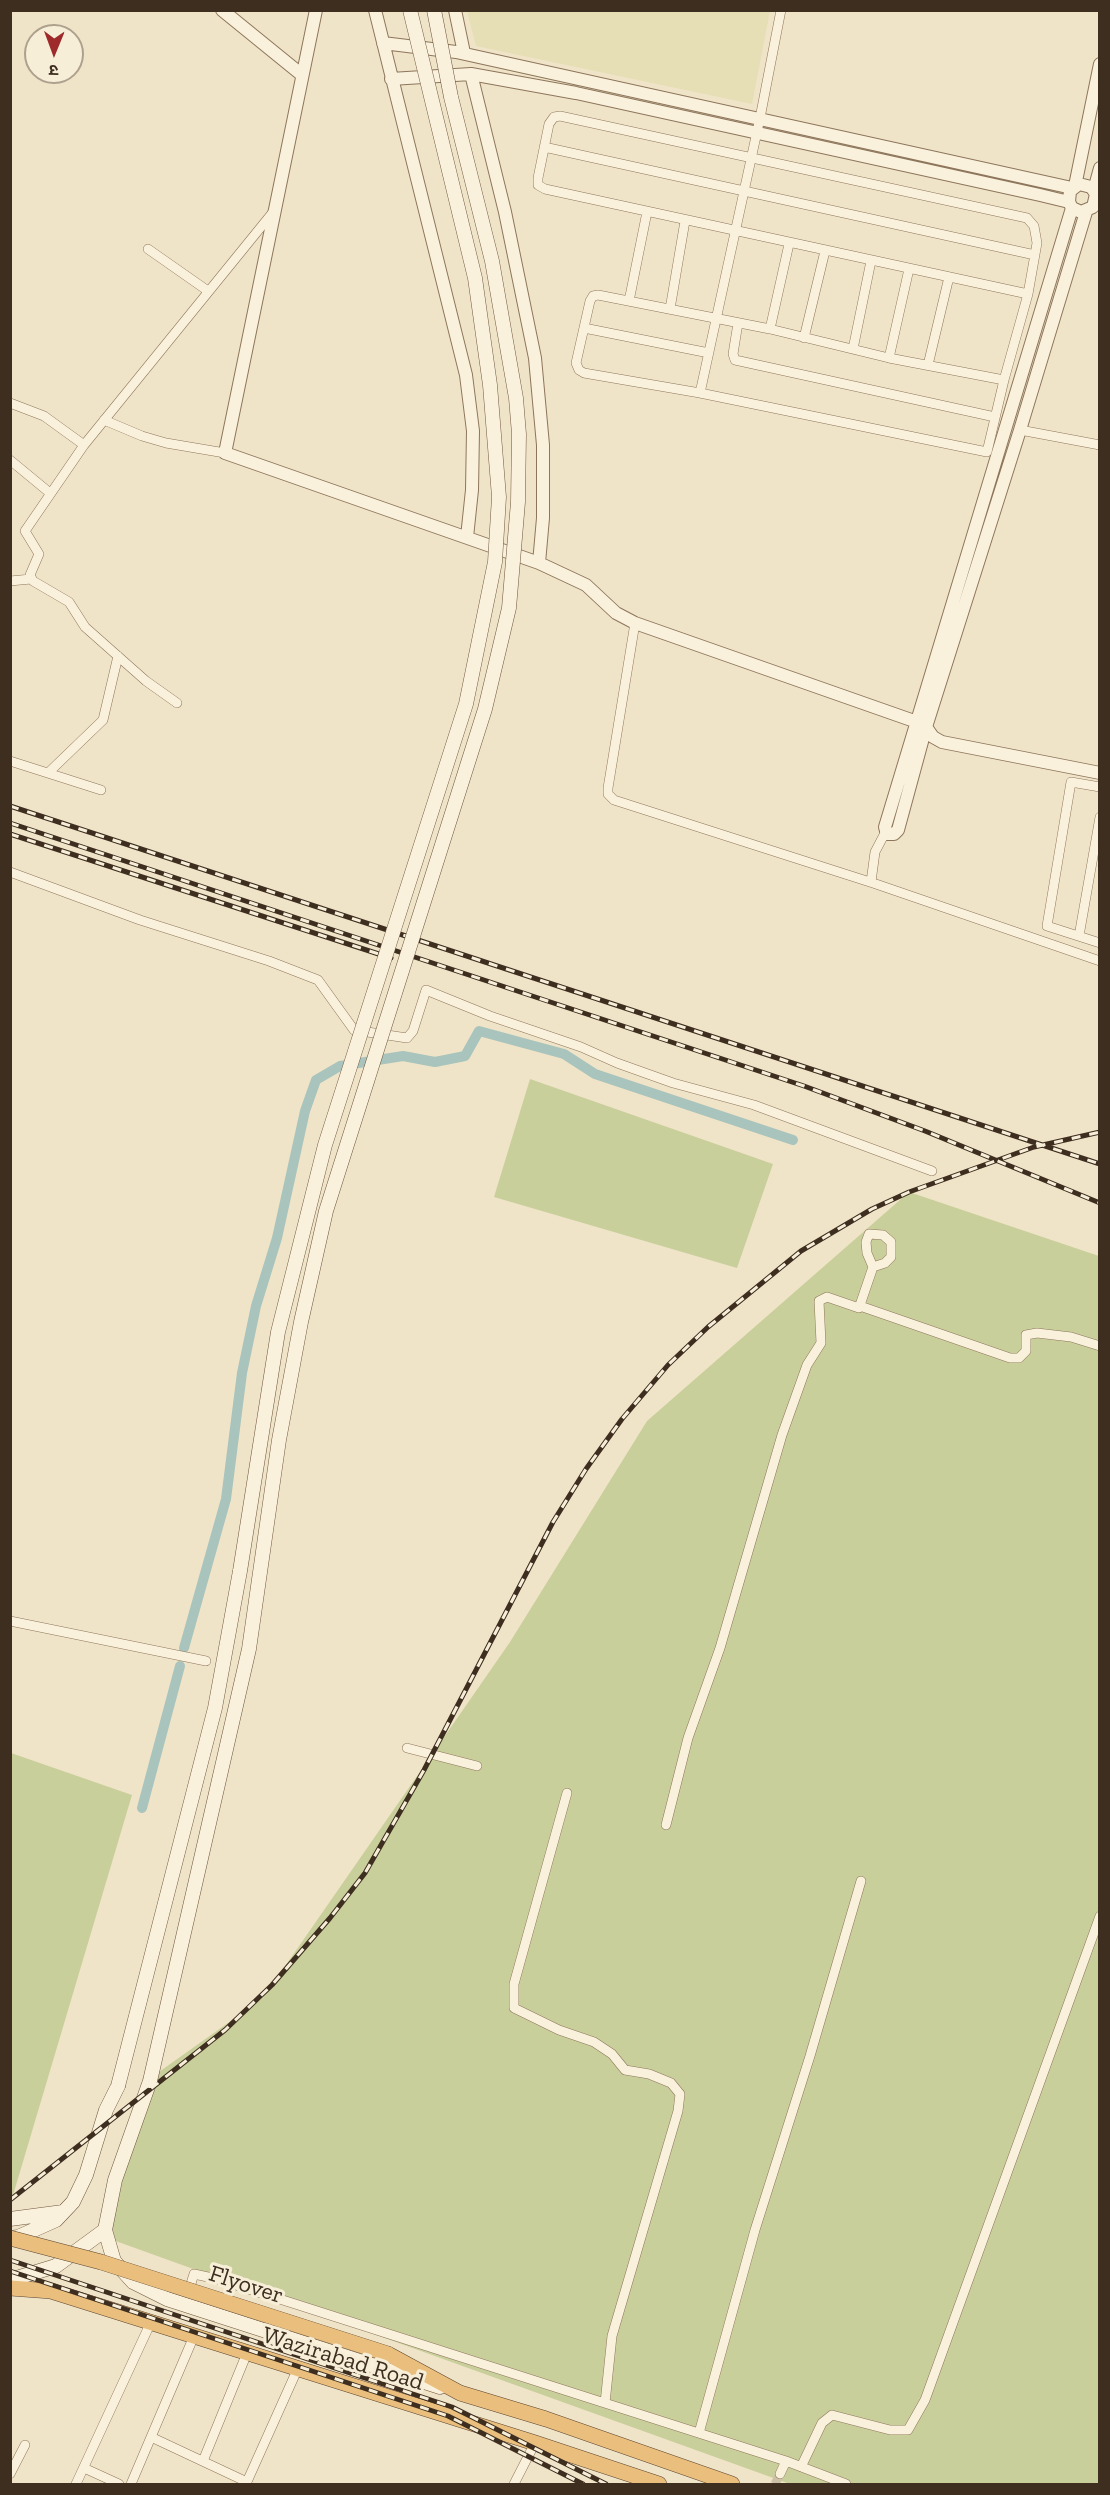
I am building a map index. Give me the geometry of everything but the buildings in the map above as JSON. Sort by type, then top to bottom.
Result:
[{"type":"highway","name":"Flyover","points":[[10,2238],[101,2262],[388,2354],[460,2393]]},
{"type":"highway","name":"Wazirabad Road","points":[[10,2288],[51,2291],[659,2484]]},
{"type":"highway","points":[[460,2393],[546,2419],[706,2480],[732,2484]]},
{"type":"main road","points":[[10,2238],[18,2237],[56,2220],[73,2202],[86,2175],[106,2110],[118,2086],[215,1708],[284,1310],[325,1145],[466,704],[495,562],[499,497],[490,385],[475,278],[411,10]]},
{"type":"main road","points":[[434,10],[451,96],[492,261],[516,398],[519,434],[518,502],[509,608],[485,709],[327,1211],[301,1322],[279,1440],[249,1649],[150,2081],[115,2180],[105,2230],[114,2261],[133,2282],[185,2304],[460,2393]]},
{"type":"main road","points":[[10,2218],[63,2212]]},
{"type":"main road","points":[[10,2280],[56,2266],[105,2230]]},
{"type":"street","points":[[222,10],[302,75]]},
{"type":"street","points":[[225,453],[316,10]]},
{"type":"street","points":[[375,10],[466,375],[473,431],[472,490],[467,537]]},
{"type":"street","points":[[454,10],[464,53]]},
{"type":"street","points":[[700,393],[752,158],[781,10]]},
{"type":"street","points":[[382,43],[464,53],[1073,187],[1087,184],[1095,201]]},
{"type":"street","points":[[871,882],[875,852],[885,833],[894,834],[898,830],[922,725],[977,520],[1070,205],[1068,195],[1073,187],[1100,64]]},
{"type":"street","points":[[391,79],[471,74],[576,93],[757,132],[1070,205],[1095,201]]},
{"type":"street","points":[[471,74],[505,212],[535,358],[543,446],[543,518],[539,563]]},
{"type":"street","points":[[1004,380],[889,358],[770,329],[598,295],[592,296],[576,363],[579,370],[584,373],[700,393],[987,452],[1028,294],[1037,243],[1036,234],[1034,226],[1027,218],[560,116],[551,119],[538,178],[538,184],[542,187],[686,221],[1028,294]]},
{"type":"street","points":[[544,147],[1035,255]]},
{"type":"street","points":[[922,725],[1095,201],[1100,168]]},
{"type":"street","points":[[31,579],[31,573],[39,554],[25,531],[50,493],[84,445],[276,209]]},
{"type":"street","points":[[629,301],[647,212]]},
{"type":"street","points":[[670,309],[686,221]]},
{"type":"street","points":[[770,329],[789,243]]},
{"type":"street","points":[[148,249],[208,291]]},
{"type":"street","points":[[804,338],[825,251]]},
{"type":"street","points":[[853,350],[870,261]]},
{"type":"street","points":[[889,358],[909,269]]},
{"type":"street","points":[[928,365],[949,278]]},
{"type":"street","points":[[738,323],[732,354],[735,360],[995,417]]},
{"type":"street","points":[[584,328],[709,353]]},
{"type":"street","points":[[10,403],[44,416],[84,445]]},
{"type":"street","points":[[104,420],[133,433],[166,443],[225,453],[539,563],[586,585],[616,613],[635,623],[922,725],[937,739],[953,745],[1100,772]]},
{"type":"street","points":[[1020,430],[1100,446]]},
{"type":"street","points":[[10,460],[50,493]]},
{"type":"street","points":[[10,581],[31,579],[69,602],[85,627],[147,681],[177,703]]},
{"type":"street","points":[[635,623],[608,788],[611,798],[871,882],[1100,961]]},
{"type":"street","points":[[48,773],[103,720],[118,656]]},
{"type":"street","points":[[10,761],[101,790]]},
{"type":"street","points":[[1100,788],[1071,782],[1047,926],[1100,943]]},
{"type":"street","points":[[1076,953],[1082,937],[1100,817]]},
{"type":"street","points":[[10,872],[140,920],[269,961],[318,980],[354,1030],[407,1038],[413,1032],[426,990],[626,1066],[674,1083],[754,1105],[932,1171]]},
{"type":"street","points":[[860,1306],[873,1267]]},
{"type":"street","points":[[666,1825],[688,1738],[720,1648],[782,1435],[807,1365],[821,1343],[819,1301],[827,1297],[859,1308],[860,1306],[1010,1358],[1019,1358],[1026,1351],[1026,1335],[1037,1333],[1071,1337],[1100,1346]]},
{"type":"street","points":[[10,1622],[206,1661]]},
{"type":"street","points":[[406,1748],[477,1766]]},
{"type":"street","points":[[567,1792],[514,1984],[514,2008],[559,2030],[594,2042],[612,2055],[625,2070],[649,2074],[671,2083],[680,2094],[678,2111],[612,2336],[605,2403]]},
{"type":"street","points":[[699,2433],[755,2230],[861,1881]]},
{"type":"street","points":[[801,2467],[822,2423],[832,2415],[890,2430],[908,2430],[925,2400],[1100,1916]]},
{"type":"street","points":[[185,2304],[192,2276],[199,2274],[786,2461],[846,2484]]},
{"type":"street","points":[[76,2484],[151,2322]]},
{"type":"street","points":[[131,2484],[194,2336]]},
{"type":"street","points":[[203,2461],[247,2353]]},
{"type":"street","points":[[151,2437],[247,2483],[298,2368]]},
{"type":"street","points":[[514,2484],[535,2443]]},
{"type":"street","points":[[10,2474],[25,2445]]},
{"type":"street","points":[[780,2474],[786,2461]]},
{"type":"street","points":[[84,2468],[119,2484]]},
{"type":"shaded area","points":[[467,10],[770,11],[752,104],[476,46]]},
{"type":"green space","points":[[530,1079],[773,1164],[737,1268],[494,1197]]},
{"type":"green space","points":[[909,1192],[1099,1256],[1099,2484],[790,2484],[110,2239],[142,2084],[263,1998],[510,1642],[647,1421]]},
{"type":"green space","points":[[10,1753],[132,1795],[11,2202]]},
{"type":"waterway","points":[[184,1648],[226,1499],[242,1373],[256,1306],[277,1238],[305,1111],[316,1080],[340,1066],[403,1056],[435,1062],[465,1056],[479,1031],[564,1054],[595,1074],[793,1140]]},
{"type":"waterway","points":[[142,1808],[180,1666]]},
{"type":"tunnel","points":[[775,2484],[780,2474]]},
{"type":"railway","points":[[10,806],[1100,1164]]},
{"type":"railway","points":[[10,823],[804,1086],[925,1131],[1100,1203]]},
{"type":"railway","points":[[10,834],[391,958]]},
{"type":"railway","points":[[10,2200],[225,2030],[272,1985],[330,1918],[365,1873],[424,1770],[553,1522],[586,1469],[622,1419],[668,1365],[708,1327],[801,1251],[872,1209],[909,1192],[1034,1147],[1100,1132]]},
{"type":"railway","points":[[10,2260],[452,2407],[606,2484]]},
{"type":"railway","points":[[10,2271],[448,2416],[583,2484]]}]
